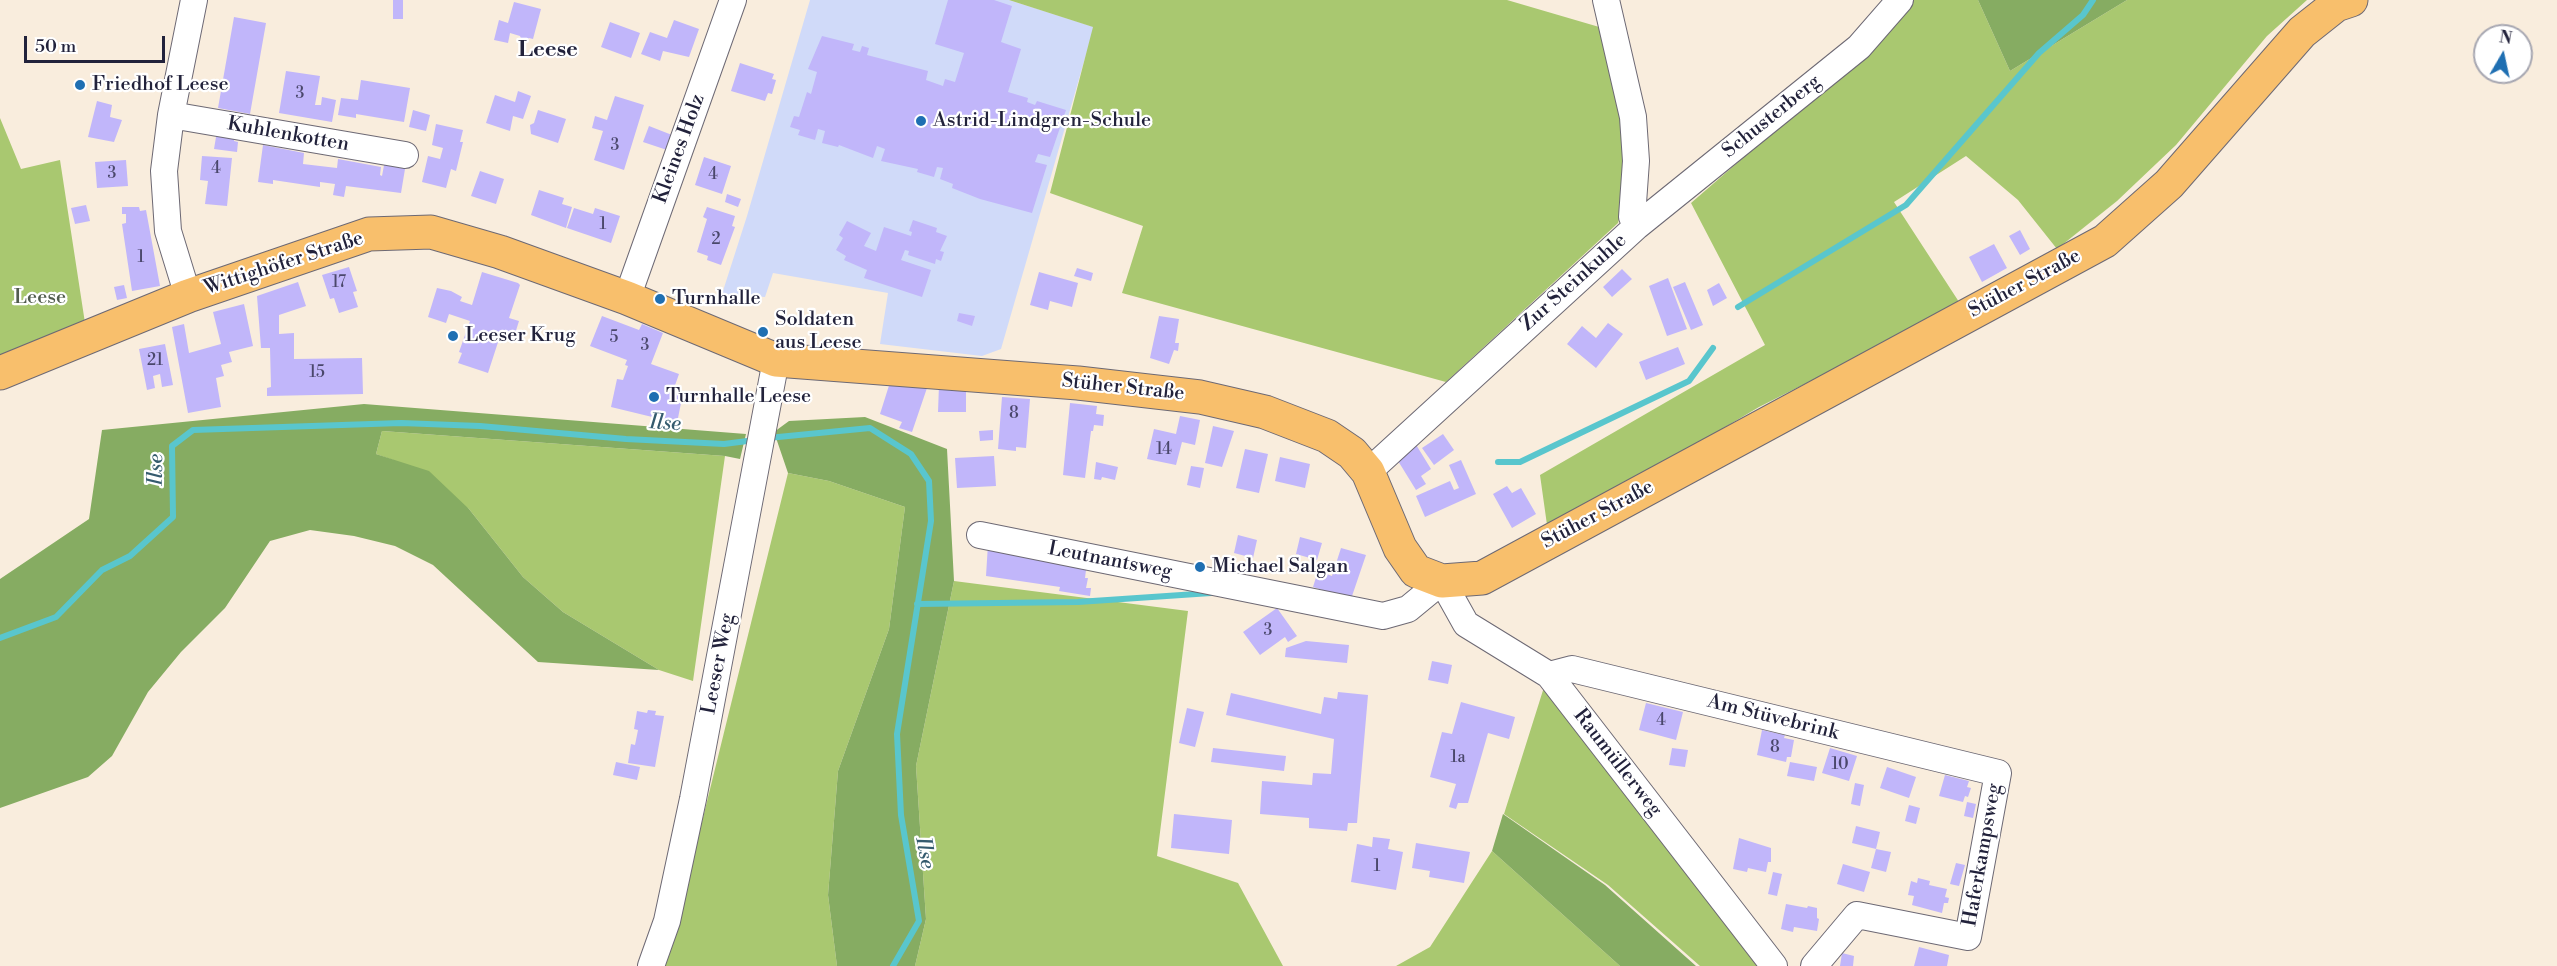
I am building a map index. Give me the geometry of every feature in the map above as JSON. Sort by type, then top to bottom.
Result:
[{"type":"main road","name":"Stüher Straße","points":[[776,360],[1078,383],[1200,397],[1262,411],[1327,436],[1352,453],[1368,472],[1400,548],[1416,571],[1442,581],[1482,578],[2105,241],[2169,184],[2302,32],[2336,5],[2351,0]]},
{"type":"main road","name":"Wittighöfer Straße","points":[[0,373],[188,296],[369,234],[431,232],[500,252],[627,298],[776,360]]},
{"type":"street","points":[[188,296],[168,231],[164,171],[171,115],[194,0]]},
{"type":"street","name":"Kleines Holz","points":[[627,298],[733,0]]},
{"type":"street","name":"Zur Steinkuhle","points":[[1368,472],[1637,226],[1632,217],[1636,161],[1633,117],[1606,0]]},
{"type":"street","name":"Schusterberg","points":[[1637,226],[1859,47],[1900,0]]},
{"type":"street","name":"Kuhlenkotten","points":[[171,115],[405,155]]},
{"type":"street","name":"Leeser Weg","points":[[651,966],[667,921],[693,799],[776,360]]},
{"type":"street","name":"Leutnantsweg","points":[[980,535],[1383,616],[1408,609],[1442,581]]},
{"type":"street","name":"Raumüllerweg","points":[[1442,581],[1466,624],[1549,675],[1774,966]]},
{"type":"street","name":"Am Stüvebrink","points":[[1549,675],[1572,669],[1998,773]]},
{"type":"street","name":"Haferkampsweg","points":[[1814,966],[1857,915],[1968,937],[1998,773]]},
{"type":"shaded area","name":"Astrid-Lindgren-Schule","points":[[810,0],[1009,0],[1094,27],[1001,349],[982,356],[880,344],[888,293],[773,273],[765,297],[722,294]]},
{"type":"green space","points":[[1009,0],[1507,0],[1606,29],[1626,119],[1624,199],[1618,223],[1446,382],[1122,293],[1143,226],[1050,193],[1093,27]]},
{"type":"green space","points":[[1912,0],[1978,0],[2010,71],[2127,0],[2307,0],[2267,36],[2176,145],[2117,201],[2057,249],[2018,200],[1966,156],[1894,202],[1961,305],[1759,407],[1548,532],[1540,475],[1765,345],[1691,203],[1865,52]]},
{"type":"green space","points":[[1978,0],[2127,0],[2010,71]]},
{"type":"green space","name":"Leese","points":[[0,118],[21,169],[60,160],[85,323],[0,356]]},
{"type":"green space","points":[[364,404],[746,434],[740,459],[725,456],[382,431],[376,454],[429,471],[469,509],[523,577],[563,612],[659,670],[538,662],[433,565],[395,546],[354,536],[310,530],[270,541],[225,608],[181,652],[148,692],[112,756],[88,777],[0,808],[0,579],[89,519],[102,430]]},
{"type":"green space","points":[[865,417],[947,449],[954,581],[916,766],[926,919],[915,966],[837,966],[828,895],[838,771],[889,629],[905,507],[829,481],[788,473],[774,432],[789,421]]},
{"type":"green space","points":[[382,431],[725,456],[693,681],[659,670],[563,612],[523,577],[469,509],[393,460],[376,454]]},
{"type":"green space","points":[[788,473],[829,481],[905,507],[889,629],[838,771],[828,895],[837,966],[663,966],[677,923]]},
{"type":"green space","points":[[954,581],[1188,611],[1157,856],[1238,883],[1283,966],[915,966],[926,919],[916,766]]},
{"type":"green space","points":[[1545,684],[1762,966],[1700,966],[1608,885],[1504,814]]},
{"type":"green space","points":[[1503,814],[1605,885],[1696,966],[1620,966],[1492,851]]},
{"type":"green space","points":[[1492,851],[1620,966],[1396,966],[1430,947]]},
{"type":"building","points":[[393,0],[403,0],[403,19],[393,19]]},
{"type":"building","points":[[948,0],[994,0],[1012,6],[1001,42],[1021,49],[1008,92],[1028,98],[1027,102],[1035,105],[1037,101],[1066,110],[1050,157],[1038,154],[1035,162],[1047,165],[1032,213],[980,199],[952,188],[953,184],[940,179],[943,168],[937,167],[934,177],[917,172],[918,169],[881,161],[885,149],[877,146],[873,158],[839,145],[838,147],[822,143],[825,131],[818,129],[815,140],[798,135],[800,130],[790,127],[794,116],[799,117],[807,92],[811,94],[817,72],[808,69],[822,36],[854,44],[852,50],[860,52],[862,46],[869,48],[867,55],[928,71],[926,80],[943,86],[945,79],[955,82],[964,53],[935,44]]},
{"type":"building","points":[[514,2],[541,9],[533,39],[529,38],[525,42],[520,36],[510,33],[508,43],[494,40],[499,20],[508,23]]},
{"type":"building","points":[[234,17],[266,23],[250,114],[218,108]]},
{"type":"building","points":[[674,20],[699,29],[689,57],[663,51],[660,61],[641,54],[650,32],[667,38]]},
{"type":"building","points":[[610,22],[640,33],[631,58],[601,47]]},
{"type":"building","points":[[740,63],[774,74],[772,79],[776,80],[772,94],[768,93],[765,101],[731,91]]},
{"type":"building","points":[[286,71],[320,76],[315,105],[321,105],[322,97],[336,100],[332,122],[279,113]]},
{"type":"building","points":[[361,80],[410,88],[404,122],[356,114],[356,118],[338,115],[341,98],[358,100]]},
{"type":"building","points":[[518,91],[531,96],[523,119],[513,116],[510,131],[486,123],[495,95],[515,102]]},
{"type":"building","points":[[615,96],[644,105],[624,170],[594,160],[603,131],[592,128],[595,116],[607,120]]},
{"type":"building","points":[[97,101],[112,105],[110,117],[122,120],[114,142],[88,137]]},
{"type":"building","points":[[413,110],[430,115],[426,131],[409,127]]},
{"type":"building","points":[[538,110],[566,119],[558,143],[531,134],[530,125],[534,123]]},
{"type":"building","points":[[436,124],[463,130],[460,142],[463,142],[456,171],[451,169],[446,188],[422,182],[428,156],[440,159],[443,148],[432,145]]},
{"type":"building","points":[[649,126],[672,135],[667,150],[643,142]]},
{"type":"building","points":[[217,131],[235,133],[234,141],[238,142],[237,152],[214,149]]},
{"type":"building","points":[[263,145],[304,153],[303,164],[337,168],[338,159],[381,167],[380,175],[382,176],[385,160],[406,163],[401,193],[346,186],[344,197],[333,195],[335,184],[320,182],[320,187],[273,180],[273,184],[258,182]]},
{"type":"building","points":[[202,156],[232,158],[227,206],[205,204],[208,181],[200,180]]},
{"type":"building","points":[[704,157],[731,166],[722,194],[695,185]]},
{"type":"building","points":[[126,160],[128,186],[97,188],[95,162]]},
{"type":"building","points":[[480,171],[504,179],[496,204],[471,196]]},
{"type":"building","points":[[539,190],[564,198],[562,204],[572,207],[566,228],[531,215]]},
{"type":"building","points":[[727,194],[741,199],[738,207],[725,202]]},
{"type":"building","points":[[86,205],[90,221],[75,224],[71,208]]},
{"type":"building","points":[[122,207],[139,207],[140,211],[146,210],[160,286],[132,291],[122,224],[126,223],[126,214],[122,214]]},
{"type":"building","points":[[707,207],[735,216],[732,226],[735,227],[721,265],[707,260],[708,256],[697,252],[707,219],[703,217]]},
{"type":"building","points":[[574,208],[593,214],[595,208],[620,216],[611,243],[567,228]]},
{"type":"building","points":[[913,220],[937,228],[936,232],[947,236],[940,251],[944,252],[941,261],[936,259],[935,264],[908,255],[909,251],[905,250],[901,260],[931,270],[922,297],[864,278],[867,270],[844,260],[846,256],[836,250],[843,238],[839,235],[847,221],[871,233],[864,246],[876,251],[884,227],[911,236],[912,232],[909,231]]},
{"type":"building","points":[[2020,230],[2030,249],[2020,255],[2009,236]]},
{"type":"building","points":[[1994,244],[2007,268],[1982,282],[1969,257]]},
{"type":"building","points":[[349,267],[357,291],[353,292],[358,307],[339,313],[334,298],[330,299],[322,275]]},
{"type":"building","points":[[1077,268],[1093,273],[1091,281],[1074,276]]},
{"type":"building","points":[[1622,269],[1632,279],[1612,297],[1603,287]]},
{"type":"building","points":[[482,272],[520,285],[509,318],[519,321],[514,337],[501,333],[488,373],[458,363],[462,353],[459,352],[470,321],[449,314],[446,323],[428,317],[437,288],[451,291],[462,297],[460,301],[472,305]]},
{"type":"building","points":[[1039,272],[1078,283],[1072,307],[1050,301],[1048,310],[1030,305]]},
{"type":"building","points":[[1668,278],[1687,329],[1667,336],[1649,286]]},
{"type":"building","points":[[298,282],[306,306],[279,315],[279,334],[294,333],[294,359],[362,358],[363,394],[267,396],[267,388],[271,387],[270,348],[261,348],[257,296]]},
{"type":"building","points":[[1685,282],[1703,325],[1691,330],[1673,287]]},
{"type":"building","points":[[1719,283],[1727,298],[1713,306],[1707,290]]},
{"type":"building","points":[[124,285],[127,298],[117,300],[114,287]]},
{"type":"building","points":[[244,304],[253,346],[229,352],[232,362],[221,365],[224,376],[216,378],[221,407],[188,413],[172,327],[184,324],[189,353],[221,344],[213,312]]},
{"type":"building","points":[[959,313],[975,316],[972,326],[957,321]]},
{"type":"building","points":[[602,316],[639,330],[642,324],[663,333],[651,364],[679,374],[673,391],[683,393],[677,423],[611,407],[617,379],[623,380],[628,366],[625,365],[627,360],[590,346]]},
{"type":"building","points":[[1159,316],[1179,319],[1175,343],[1179,343],[1178,351],[1174,350],[1169,364],[1150,358]]},
{"type":"building","points":[[1608,323],[1623,334],[1596,368],[1567,344],[1582,326],[1596,338]]},
{"type":"building","points":[[165,344],[173,385],[162,387],[160,374],[153,376],[155,388],[147,390],[139,349]]},
{"type":"building","points":[[1678,347],[1685,364],[1646,380],[1639,362]]},
{"type":"building","points":[[892,376],[927,388],[912,432],[899,428],[902,422],[880,414]]},
{"type":"building","points":[[939,385],[966,385],[966,412],[938,412]]},
{"type":"building","points":[[1002,397],[1030,399],[1026,448],[1016,447],[1016,451],[998,449]]},
{"type":"building","points":[[1070,403],[1097,406],[1096,414],[1104,415],[1103,426],[1094,425],[1091,431],[1085,478],[1063,475]]},
{"type":"building","points":[[1180,416],[1200,420],[1195,445],[1182,442],[1176,465],[1147,459],[1154,429],[1176,434]]},
{"type":"building","points":[[1213,426],[1234,431],[1222,467],[1205,463]]},
{"type":"building","points":[[993,430],[993,440],[980,441],[979,431]]},
{"type":"building","points":[[1443,434],[1454,450],[1434,465],[1422,448]]},
{"type":"building","points":[[1415,443],[1431,469],[1421,476],[1426,484],[1416,490],[1395,456]]},
{"type":"building","points":[[1245,449],[1268,454],[1259,493],[1236,488]]},
{"type":"building","points":[[994,456],[996,486],[957,488],[955,458]]},
{"type":"building","points":[[1280,457],[1310,464],[1305,488],[1275,481]]},
{"type":"building","points":[[1461,460],[1476,494],[1425,517],[1416,496],[1450,481],[1454,490],[1459,488],[1449,465]]},
{"type":"building","points":[[1096,462],[1118,467],[1115,480],[1102,477],[1101,480],[1094,479]]},
{"type":"building","points":[[1191,466],[1204,468],[1200,488],[1187,485]]},
{"type":"building","points":[[1507,486],[1512,493],[1521,488],[1536,514],[1512,528],[1493,494]]},
{"type":"building","points":[[1238,535],[1257,540],[1253,558],[1234,553]]},
{"type":"building","points":[[1300,537],[1322,543],[1317,560],[1296,554]]},
{"type":"building","points":[[988,544],[1087,562],[1085,578],[1088,578],[1086,588],[1091,588],[1090,596],[1059,591],[1060,587],[986,576]]},
{"type":"building","points":[[1341,548],[1366,555],[1351,599],[1313,587],[1318,571],[1332,576]]},
{"type":"building","points":[[1277,608],[1297,636],[1288,642],[1285,637],[1260,655],[1243,632]]},
{"type":"building","points":[[1306,641],[1349,645],[1347,663],[1285,657],[1286,648]]},
{"type":"building","points":[[1432,661],[1452,665],[1448,684],[1428,680]]},
{"type":"building","points":[[1338,692],[1368,695],[1357,823],[1348,823],[1347,831],[1309,828],[1309,818],[1260,814],[1262,781],[1312,785],[1313,773],[1331,774],[1334,739],[1226,715],[1231,693],[1321,714],[1324,697],[1337,699]]},
{"type":"building","points":[[1461,702],[1515,717],[1509,739],[1488,733],[1468,803],[1458,803],[1456,809],[1449,807],[1456,784],[1430,777],[1442,732],[1452,734]]},
{"type":"building","points":[[1646,703],[1683,712],[1676,740],[1639,730]]},
{"type":"building","points":[[1187,708],[1204,712],[1195,747],[1179,743]]},
{"type":"building","points":[[648,710],[656,711],[655,715],[664,716],[655,767],[628,763],[631,744],[635,745],[638,730],[634,729],[637,711],[647,713]]},
{"type":"building","points":[[1762,730],[1785,735],[1784,738],[1794,740],[1791,757],[1787,757],[1786,762],[1757,755]]},
{"type":"building","points":[[1213,748],[1286,756],[1284,771],[1211,762]]},
{"type":"building","points":[[1672,748],[1688,750],[1685,767],[1669,765]]},
{"type":"building","points":[[1830,748],[1857,756],[1849,781],[1822,773]]},
{"type":"building","points":[[616,762],[640,767],[637,780],[613,775]]},
{"type":"building","points":[[1790,762],[1817,767],[1814,781],[1787,776]]},
{"type":"building","points":[[1887,767],[1916,777],[1909,798],[1880,788]]},
{"type":"building","points":[[1945,775],[1969,781],[1967,787],[1971,788],[1968,797],[1965,796],[1963,802],[1939,796]]},
{"type":"building","points":[[1855,783],[1864,785],[1860,806],[1851,804]]},
{"type":"building","points":[[1967,802],[1976,804],[1973,818],[1964,816]]},
{"type":"building","points":[[1909,805],[1920,808],[1916,824],[1905,821]]},
{"type":"building","points":[[1174,814],[1232,820],[1229,854],[1171,848]]},
{"type":"building","points":[[1856,826],[1880,832],[1876,849],[1852,843]]},
{"type":"building","points":[[1373,837],[1390,839],[1388,849],[1403,852],[1396,890],[1351,882],[1357,844],[1372,847]]},
{"type":"building","points":[[1739,838],[1771,848],[1771,862],[1768,862],[1766,872],[1748,868],[1747,872],[1733,869]]},
{"type":"building","points":[[1416,843],[1470,852],[1464,883],[1429,877],[1430,871],[1412,868]]},
{"type":"building","points":[[1876,849],[1891,852],[1886,872],[1871,868]]},
{"type":"building","points":[[1956,863],[1965,865],[1959,886],[1950,884]]},
{"type":"building","points":[[1843,864],[1870,872],[1864,892],[1837,884]]},
{"type":"building","points":[[1773,872],[1782,874],[1777,896],[1768,894]]},
{"type":"building","points":[[1918,878],[1930,881],[1929,885],[1947,889],[1945,897],[1949,898],[1948,903],[1944,903],[1942,913],[1912,905],[1914,896],[1908,895],[1911,881],[1917,883]]},
{"type":"building","points":[[1786,904],[1817,908],[1819,919],[1817,931],[1794,927],[1793,932],[1781,929]]},
{"type":"building","points":[[1919,947],[1949,955],[1947,966],[1914,966]]},
{"type":"building","points":[[1842,953],[1854,956],[1853,966],[1840,966]]},
{"type":"waterway","points":[[1738,307],[1906,205],[2039,53],[2083,15],[2093,0]]},
{"type":"waterway","points":[[1498,462],[1520,462],[1689,381],[1713,348]]},
{"type":"waterway","name":"Ilse","points":[[0,638],[56,617],[102,570],[130,556],[173,517],[172,446],[193,430],[401,423],[480,426],[626,439],[724,444],[755,440]]},
{"type":"waterway","name":"Ilse","points":[[768,438],[870,428],[911,454],[929,481],[931,521],[897,734],[901,815],[919,921],[893,966]]},
{"type":"waterway","points":[[917,604],[1078,602],[1211,593]]},
{"type":"place","name":"Friedhof Leese","points":[[80,85]]},
{"type":"place","name":"Astrid-Lindgren-Schule","points":[[921,121]]},
{"type":"place","name":"Turnhalle","points":[[660,299]]},
{"type":"place","name":"Soldaten aus Leese","points":[[763,332]]},
{"type":"place","name":"Leeser Krug","points":[[453,336]]},
{"type":"place","name":"Turnhalle Leese","points":[[654,397]]},
{"type":"place","name":"Michael Salgan","points":[[1200,567]]},
{"type":"district","name":"Leese","points":[[548,51]]}]
